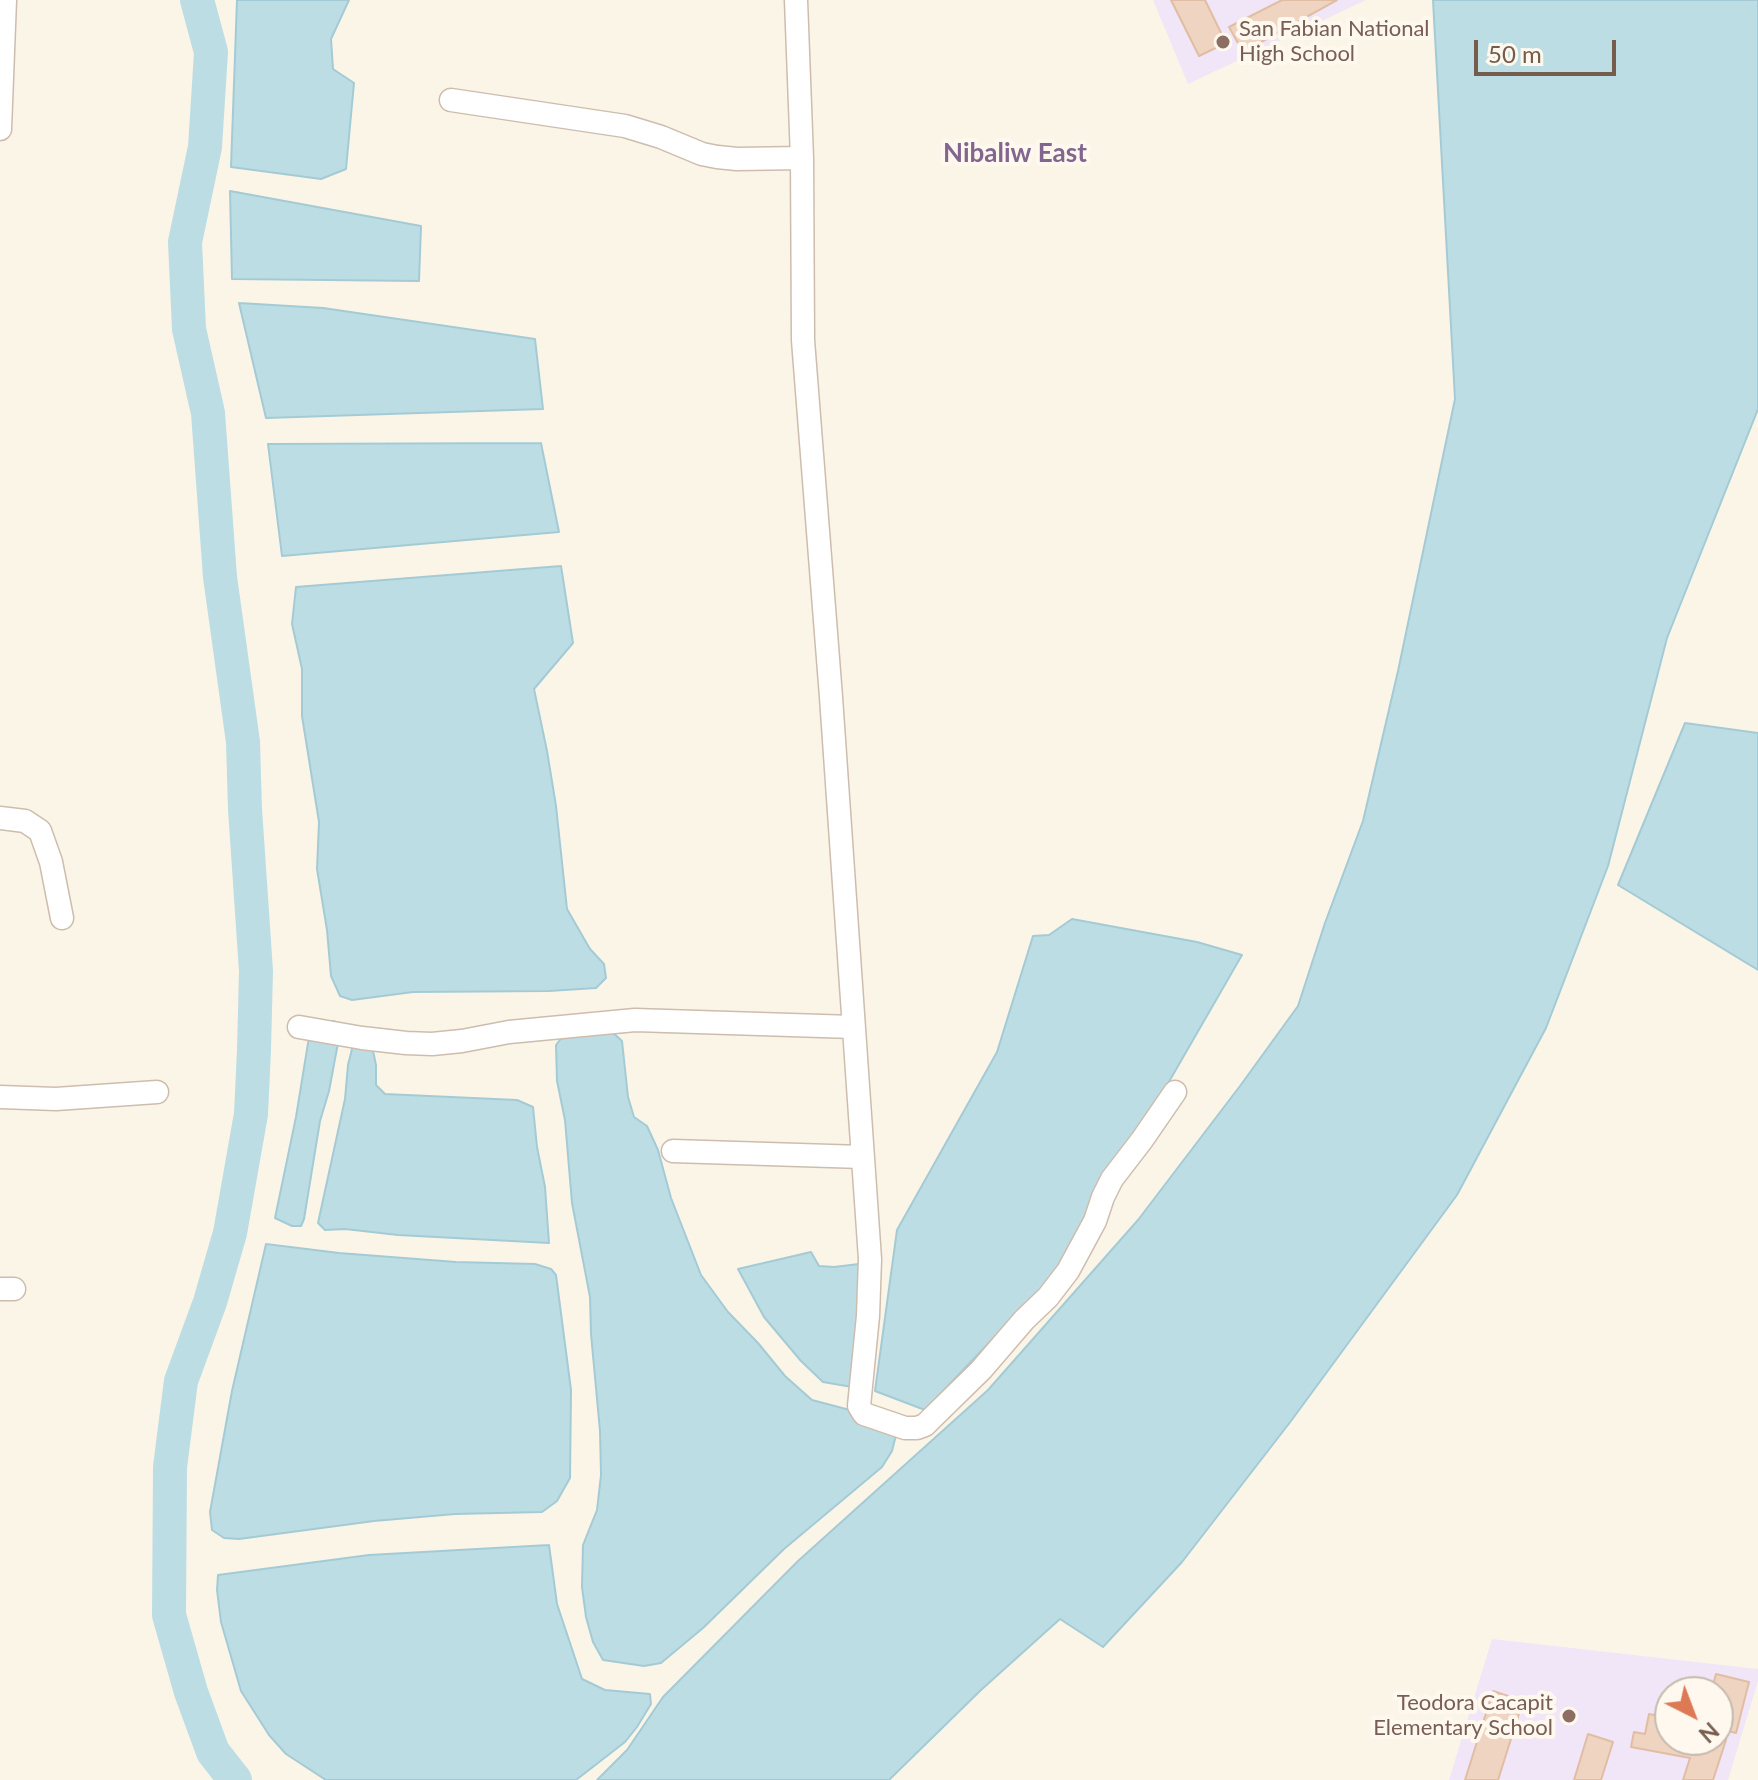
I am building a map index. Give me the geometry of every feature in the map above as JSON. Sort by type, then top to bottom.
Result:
[{"type":"street","points":[[0,129],[5,0]]},
{"type":"street","points":[[796,0],[802,158],[803,340],[870,1259],[859,1406],[866,1415],[905,1428],[925,1425],[981,1370],[1068,1271],[1095,1221],[1112,1179],[1175,1092]]},
{"type":"street","points":[[451,100],[625,126],[717,157],[802,158]]},
{"type":"street","points":[[0,818],[25,821],[40,831],[51,862],[62,918]]},
{"type":"street","points":[[299,1027],[362,1038],[432,1044],[509,1032],[635,1020],[853,1027]]},
{"type":"street","points":[[0,1097],[56,1099],[157,1092]]},
{"type":"street","points":[[673,1151],[862,1157]]},
{"type":"shaded area","name":"San Fabian National High School","points":[[1153,0],[1366,0],[1188,84]]},
{"type":"shaded area","name":"Teodora Cacapit Elementary School","points":[[1492,1639],[1758,1669],[1758,1681],[1728,1780],[1449,1780]]},
{"type":"water","points":[[237,0],[349,0],[331,39],[333,69],[354,83],[346,169],[321,179],[231,167]]},
{"type":"water","points":[[1433,0],[1758,0],[1758,409],[1667,638],[1608,866],[1546,1028],[1457,1195],[1291,1421],[1182,1562],[1103,1647],[1060,1619],[981,1690],[889,1780],[597,1780],[627,1750],[663,1697],[798,1561],[988,1390],[1138,1220],[1298,1006],[1363,821],[1455,399]]},
{"type":"water","points":[[230,191],[421,226],[419,281],[232,279]]},
{"type":"water","points":[[239,303],[323,308],[535,339],[543,409],[266,418]]},
{"type":"water","points":[[541,443],[559,532],[282,556],[268,444]]},
{"type":"water","points":[[561,566],[573,643],[534,689],[556,806],[567,909],[590,949],[604,964],[606,978],[596,988],[413,992],[352,1000],[340,996],[331,976],[317,869],[319,822],[302,716],[302,669],[292,624],[296,587]]},
{"type":"water","points":[[1685,723],[1758,733],[1758,970],[1618,885]]},
{"type":"water","points":[[1072,919],[1197,942],[1242,955],[1072,1250],[1043,1291],[925,1410],[875,1391],[897,1230],[997,1052],[1033,936],[1049,935]]},
{"type":"water","points":[[334,1021],[341,1027],[320,1121],[304,1219],[301,1226],[292,1226],[275,1218],[310,1031]]},
{"type":"water","points":[[610,1030],[622,1041],[628,1097],[634,1117],[647,1126],[658,1150],[671,1198],[701,1275],[728,1312],[785,1376],[812,1400],[899,1423],[892,1451],[882,1467],[784,1549],[703,1628],[661,1663],[644,1666],[603,1660],[593,1642],[582,1587],[583,1545],[597,1510],[601,1475],[600,1431],[590,1297],[572,1203],[565,1120],[557,1081],[556,1045],[566,1032]]},
{"type":"water","points":[[353,1045],[372,1046],[376,1085],[385,1094],[517,1100],[533,1107],[545,1187],[549,1243],[325,1230],[318,1223],[345,1099]]},
{"type":"water","points":[[266,1244],[456,1262],[535,1264],[551,1269],[556,1275],[571,1390],[570,1478],[557,1501],[542,1512],[455,1514],[374,1521],[239,1539],[224,1538],[212,1530],[210,1512],[232,1391]]},
{"type":"water","points":[[811,1252],[819,1266],[867,1263],[858,1388],[823,1382],[801,1361],[764,1317],[738,1269]]},
{"type":"water","points":[[549,1545],[557,1604],[582,1679],[605,1690],[650,1694],[651,1704],[625,1742],[576,1780],[326,1780],[286,1754],[269,1735],[241,1691],[221,1622],[218,1575],[369,1555]]},
{"type":"building","points":[[1171,0],[1205,0],[1226,43],[1199,56]]},
{"type":"building","points":[[1282,0],[1337,0],[1243,52],[1229,27]]},
{"type":"building","points":[[1734,1678],[1749,1682],[1734,1732]]},
{"type":"building","points":[[1493,1691],[1523,1701],[1498,1780],[1465,1780]]},
{"type":"building","points":[[1649,1714],[1654,1715],[1654,1751],[1631,1747],[1634,1732],[1645,1734]]},
{"type":"building","points":[[1588,1734],[1613,1742],[1601,1780],[1574,1780]]},
{"type":"building","points":[[1679,1756],[1721,1756],[1713,1780],[1683,1780],[1690,1758]]},
{"type":"waterway","points":[[197,0],[211,52],[205,147],[185,242],[189,329],[208,413],[220,577],[243,742],[256,971],[251,1114],[230,1233],[210,1302],[181,1381],[170,1467],[169,1615],[191,1692],[213,1752],[235,1780]]},
{"type":"place","name":"San Fabian National High School","points":[[1223,42]]},
{"type":"place","name":"Teodora Cacapit Elementary School","points":[[1569,1716]]},
{"type":"district","name":"Nibaliw East","points":[[1015,154]]}]
